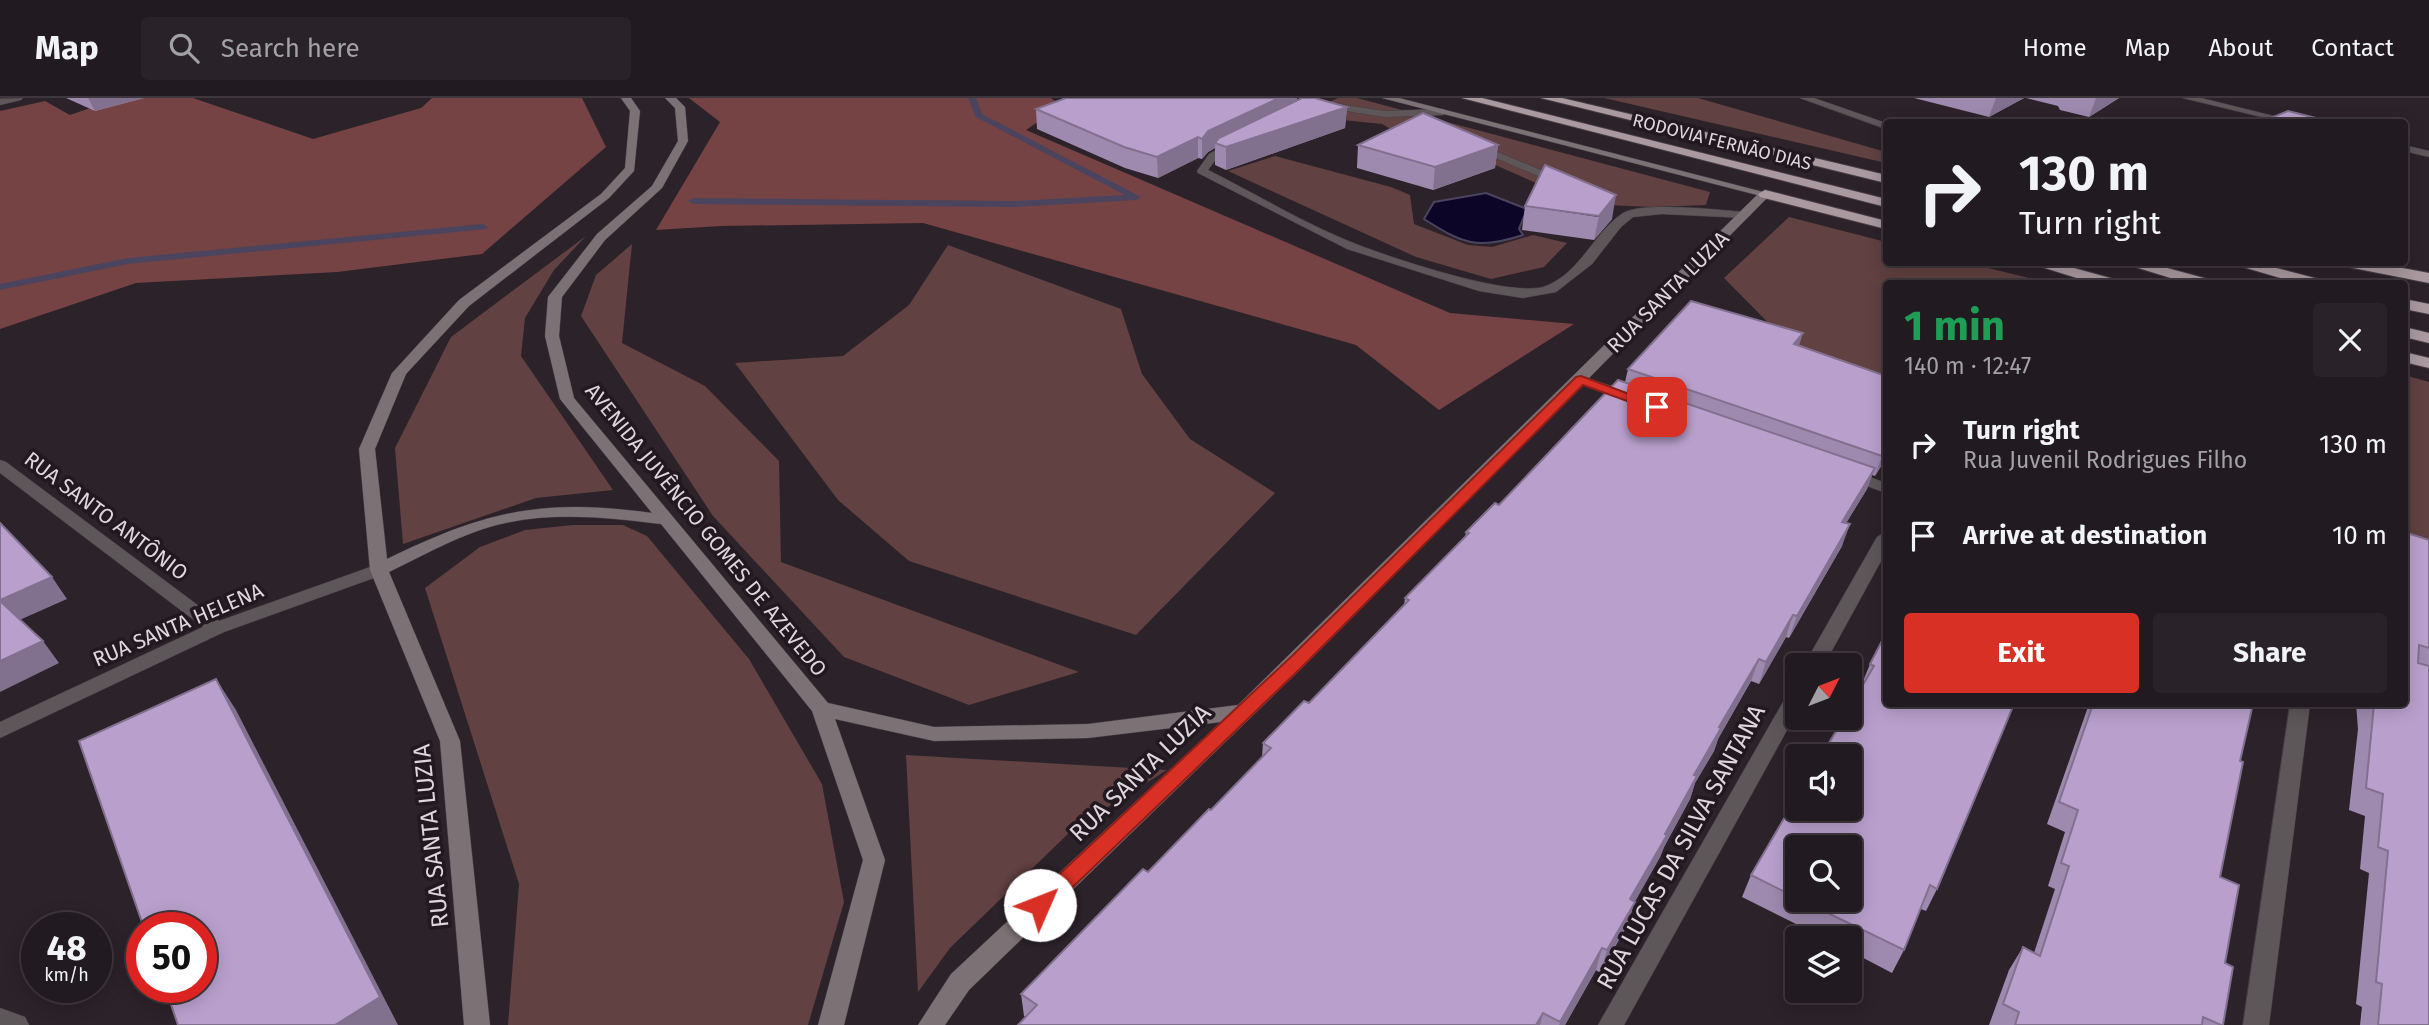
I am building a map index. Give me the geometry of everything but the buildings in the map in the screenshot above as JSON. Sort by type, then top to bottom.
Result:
[{"type":"highway","name":"RODOVIA FERNÃO DIAS","points":[[1468,98],[1883,202]]},
{"type":"highway","name":"RODOVIA FERNÃO DIAS","points":[[1547,98],[1883,178]]},
{"type":"highway","points":[[1765,194],[1883,224]]},
{"type":"highway","points":[[2048,266],[2101,280]]},
{"type":"highway","points":[[2141,266],[2195,280]]},
{"type":"highway","points":[[2249,266],[2305,280]]},
{"type":"highway","points":[[2364,266],[2429,278]]},
{"type":"highway","points":[[2408,305],[2429,309]]},
{"type":"highway","points":[[2408,333],[2429,338]]},
{"type":"highway","points":[[2408,358],[2429,363]]},
{"type":"main road","points":[[626,98],[635,111],[630,169],[604,196],[464,303],[399,373],[367,449],[379,570],[492,521],[549,511],[606,512],[664,520]]},
{"type":"main road","name":"AVENIDA JUVÊNCIO GOMES DE AZEVEDO","points":[[670,98],[680,107],[683,141],[656,188],[601,237],[555,297],[552,336],[568,399],[664,520],[821,709],[874,860],[831,1025]]},
{"type":"main road","points":[[1387,98],[1765,194]]},
{"type":"main road","name":"RUA SANTA LUZIA","points":[[931,1025],[960,982],[1299,659],[1765,194]]},
{"type":"main road","name":"RUA SANTA LUZIA","points":[[379,570],[450,741],[477,1025]]},
{"type":"main road","name":"RUA SANTA LUZIA","points":[[821,709],[934,734],[1088,732],[1241,712]]},
{"type":"street","points":[[0,102],[18,98]]},
{"type":"street","points":[[1805,98],[1883,125]]},
{"type":"street","points":[[2188,98],[2280,119]]},
{"type":"street","points":[[1312,106],[1334,105],[1384,114],[1419,126]]},
{"type":"street","points":[[1384,114],[1443,112]]},
{"type":"street","points":[[1250,137],[1213,156],[1202,171],[1352,246],[1484,288],[1523,294],[1551,289],[1588,261],[1617,224],[1630,214]]},
{"type":"street","points":[[1467,143],[1570,186]]},
{"type":"street","points":[[2408,149],[2429,154]]},
{"type":"street","points":[[1618,208],[1630,214],[1662,211],[1745,215]]},
{"type":"street","points":[[1581,380],[1644,402]]},
{"type":"street","name":"RUA SANTO ANTÔNIO","points":[[0,465],[217,628]]},
{"type":"street","points":[[1836,470],[1883,487]]},
{"type":"street","points":[[1821,653],[1883,542]]},
{"type":"street","name":"RUA SANTA HELENA","points":[[0,731],[217,628],[379,570]]},
{"type":"street","points":[[2256,1025],[2300,707]]},
{"type":"street","name":"RUA LUCAS DA SILVA SANTANA","points":[[1611,1025],[1785,716]]},
{"type":"street","points":[[0,1018],[16,1025]]},
{"type":"shaded area","points":[[110,98],[193,98],[313,139],[421,108],[432,98],[582,98],[606,147],[482,254],[337,272],[136,283],[0,329],[0,111],[45,101],[70,115],[108,102]]},
{"type":"shaded area","points":[[689,98],[1051,98],[1061,106],[1026,130],[1450,313],[1574,324],[1439,410],[1356,345],[923,223],[721,226],[656,230],[720,122]]},
{"type":"shaded area","points":[[1338,98],[1357,98],[1710,192],[1706,205],[1652,207],[1584,204],[1477,157],[1401,135],[1382,124],[1323,118],[1291,119]]},
{"type":"shaded area","points":[[1604,98],[1698,98],[1883,151],[1883,162]]},
{"type":"shaded area","points":[[1275,156],[1391,187],[1410,195],[1414,224],[1468,245],[1492,247],[1533,235],[1567,243],[1544,267],[1491,279],[1416,257],[1228,171]]},
{"type":"shaded area","points":[[1486,193],[1527,209],[1519,229],[1523,235],[1494,242],[1471,242],[1424,219],[1434,202]]},
{"type":"shaded area","points":[[1789,217],[1883,241],[1883,266],[1980,266],[2037,280],[1883,280],[1883,380],[1793,348],[1724,278]]},
{"type":"shaded area","points":[[586,236],[554,270],[525,318],[521,356],[613,490],[536,498],[403,544],[395,448],[451,337]]},
{"type":"shaded area","points":[[632,244],[622,343],[705,386],[779,461],[781,562],[1079,672],[969,705],[844,657],[713,516],[581,316],[596,275]]},
{"type":"shaded area","points":[[948,245],[1121,309],[1142,374],[1190,439],[1275,493],[1136,635],[909,561],[838,500],[735,363],[843,356],[909,305]]},
{"type":"shaded area","points":[[2408,376],[2429,382],[2429,566],[2408,559]]},
{"type":"shaded area","points":[[573,525],[623,525],[647,536],[749,659],[822,784],[844,902],[808,1025],[508,1025],[519,884],[425,588],[480,547],[525,530]]},
{"type":"shaded area","points":[[906,755],[1167,770],[1074,828],[950,948],[918,992]]},
{"type":"waterway","points":[[693,201],[1014,204],[1136,197],[979,115],[972,98]]},
{"type":"waterway","points":[[0,287],[128,261],[483,227]]},
{"type":"route","points":[[1040,905],[1299,659],[1581,380],[1657,407]]}]
